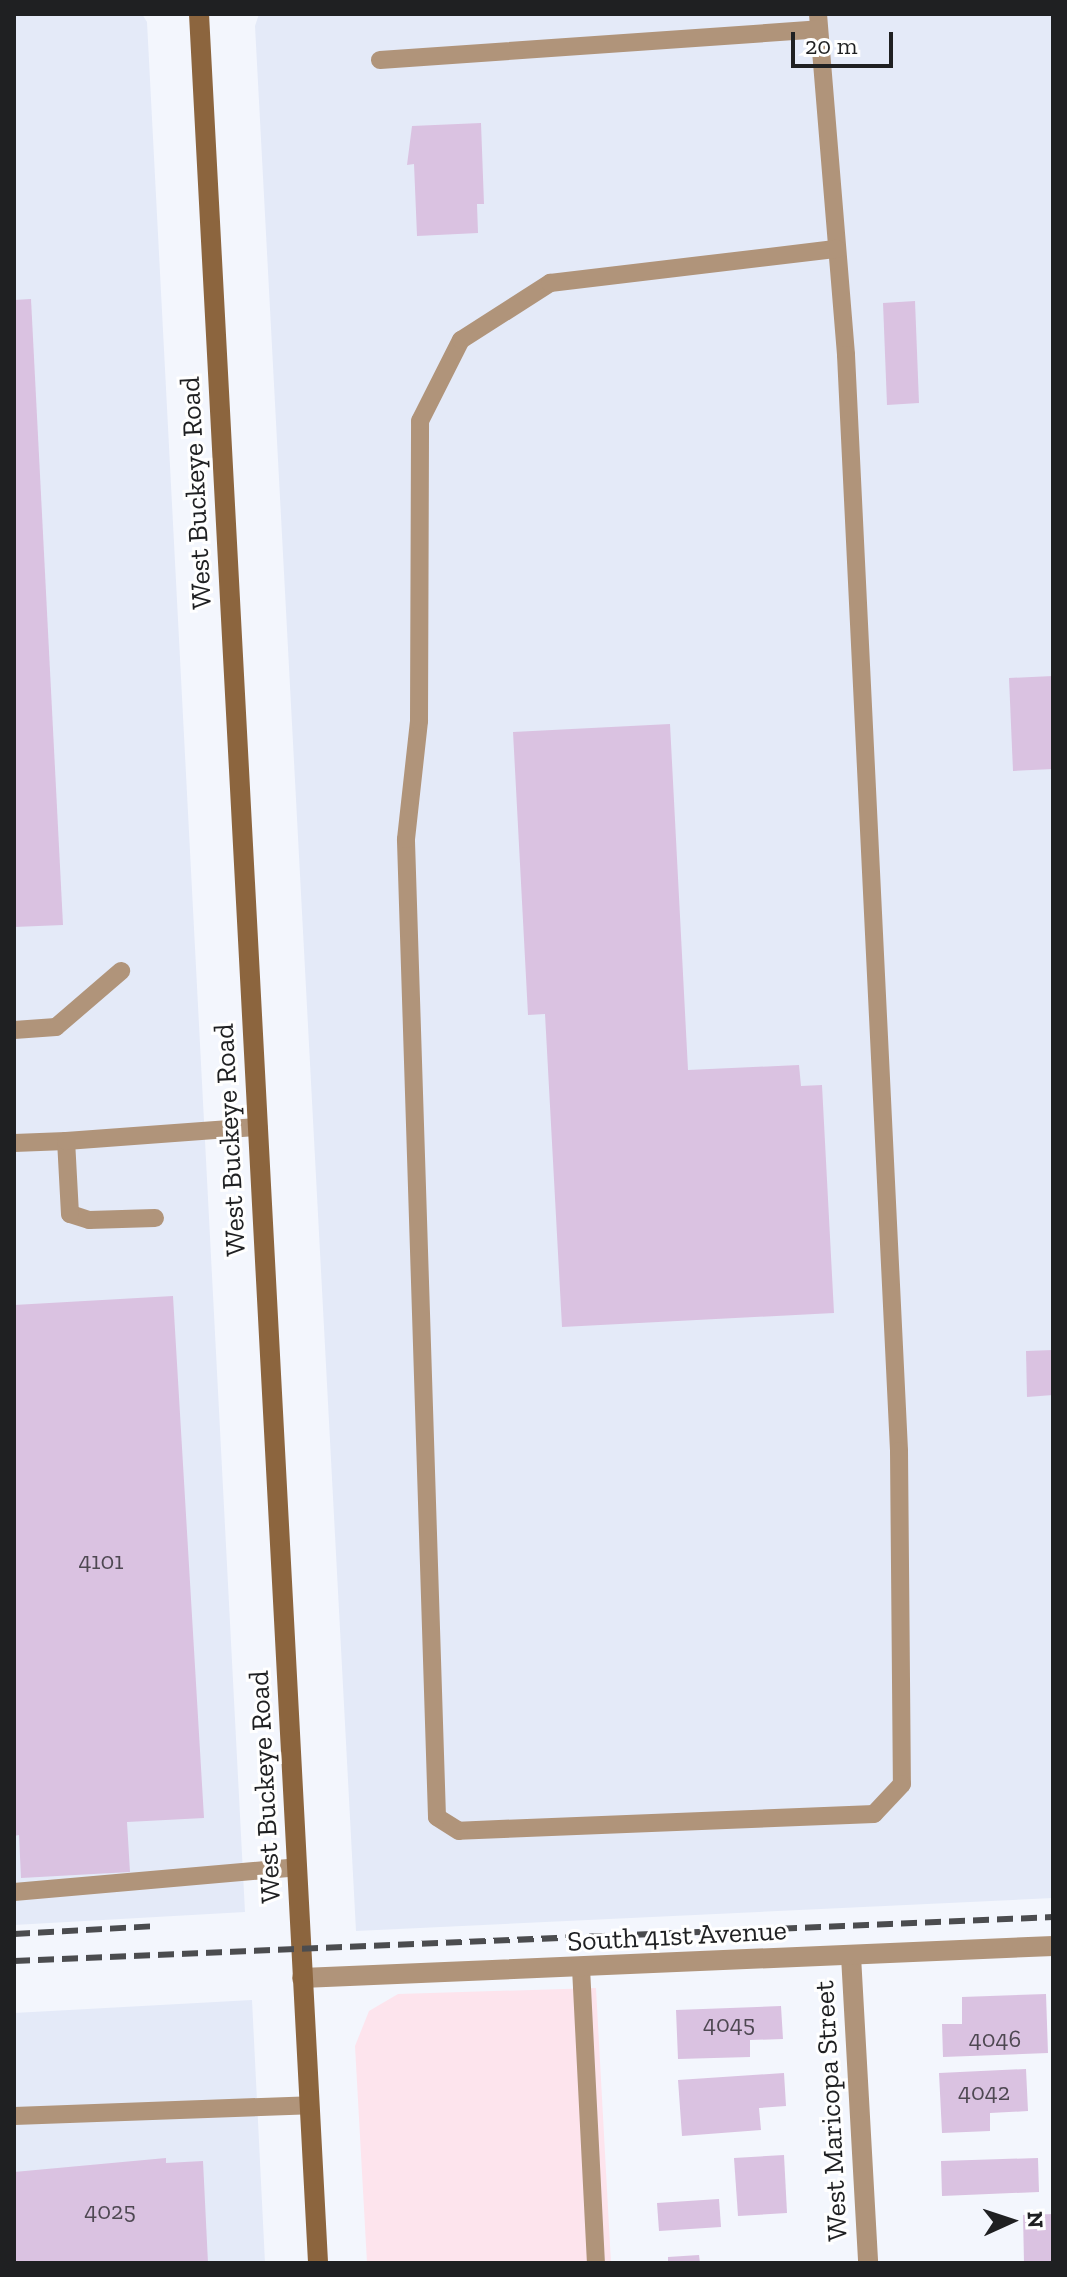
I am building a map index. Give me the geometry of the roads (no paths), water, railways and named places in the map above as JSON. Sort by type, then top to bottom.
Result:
[{"type":"main road","name":"West Buckeye Road","points":[[199,14],[318,2263]]},
{"type":"street","name":"South 41st Avenue","points":[[302,1978],[1053,1946]]},
{"type":"street","name":"West Maricopa Street","points":[[851,1956],[868,2263]]},
{"type":"lane","points":[[380,60],[819,21],[837,249],[899,1451],[902,1784],[874,1814],[459,1831],[437,1817],[406,839],[419,721],[420,421],[461,340],[550,283],[837,249]]},
{"type":"lane","points":[[14,1030],[56,1027],[121,971]]},
{"type":"lane","points":[[14,1143],[258,1127]]},
{"type":"lane","points":[[66,1141],[70,1214],[89,1220],[155,1218]]},
{"type":"lane","points":[[14,1892],[297,1867]]},
{"type":"lane","points":[[581,1968],[596,2263]]},
{"type":"lane","points":[[14,2116],[310,2105]]},
{"type":"railway","points":[[14,1961],[1053,1917]]},
{"type":"railway","points":[[14,1934],[155,1926]]}]
